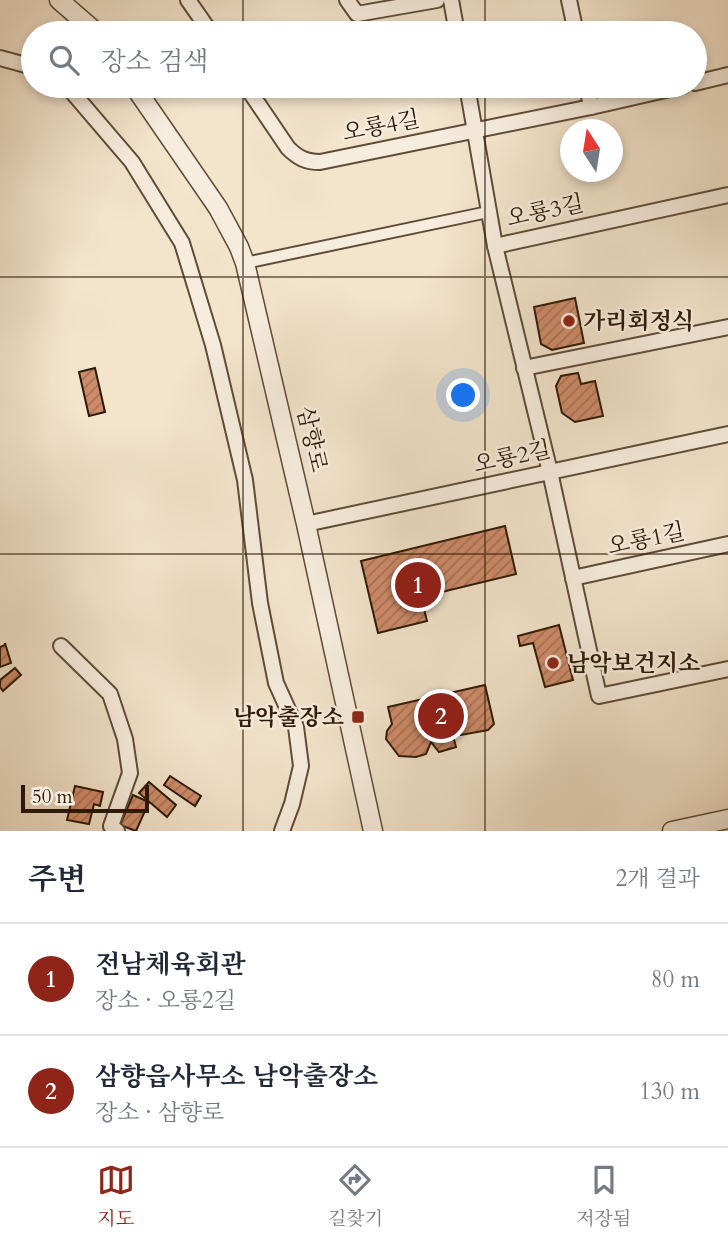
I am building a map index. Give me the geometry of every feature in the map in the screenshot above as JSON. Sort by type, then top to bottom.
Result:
[{"type":"street","points":[[59,0],[83,21]]},
{"type":"street","points":[[188,0],[203,21]]},
{"type":"street","points":[[347,0],[356,14],[437,0]]},
{"type":"street","points":[[451,0],[455,21]]},
{"type":"street","points":[[569,0],[573,21]]},
{"type":"street","points":[[0,58],[21,64]]},
{"type":"street","points":[[707,80],[728,75]]},
{"type":"street","points":[[77,98],[132,162],[181,243],[213,345],[245,480],[260,603],[276,683],[296,727],[298,740],[301,766],[282,831]]},
{"type":"street","name":"삼향로","points":[[142,98],[219,208],[245,263],[306,524],[373,831]]},
{"type":"street","name":"오룡4길","points":[[254,98],[288,148],[297,157],[309,162],[320,162],[631,98]]},
{"type":"street","points":[[469,98],[495,246]]},
{"type":"street","points":[[590,98],[592,107]]},
{"type":"street","name":"오룡3길","points":[[550,472],[495,246],[728,195]]},
{"type":"street","points":[[245,263],[488,212]]},
{"type":"street","points":[[524,368],[728,327]]},
{"type":"street","name":"오룡2길","points":[[306,524],[728,434]]},
{"type":"street","points":[[550,472],[599,696],[728,669]]},
{"type":"street","name":"오룡1길","points":[[573,578],[728,544]]},
{"type":"street","points":[[61,646],[110,694],[125,739],[130,773],[111,826],[117,831]]},
{"type":"street","points":[[672,831],[728,819]]},
{"type":"building","points":[[575,298],[584,343],[552,350],[541,344],[534,307]]},
{"type":"building","points":[[95,368],[105,412],[89,416],[79,372]]},
{"type":"building","points":[[578,373],[581,384],[595,381],[603,416],[575,422],[562,413],[556,386],[561,376]]},
{"type":"building","points":[[505,526],[516,574],[421,597],[427,621],[378,633],[361,561]]},
{"type":"building","name":"남악보건지소","points":[[559,625],[573,680],[545,687],[533,643],[520,646],[518,636]]},
{"type":"building","points":[[5,643],[11,663],[0,667],[0,647]]},
{"type":"building","points":[[15,668],[21,675],[3,691],[0,680]]},
{"type":"building","points":[[485,685],[494,724],[488,730],[461,735],[451,728],[456,747],[439,752],[431,742],[426,754],[416,757],[399,756],[386,739],[392,724],[388,707]]},
{"type":"building","points":[[170,776],[201,796],[195,806],[164,785]]},
{"type":"building","points":[[149,782],[176,805],[167,817],[139,793]]},
{"type":"building","points":[[75,786],[103,792],[100,806],[94,804],[89,824],[67,820]]},
{"type":"building","points":[[133,795],[149,802],[136,831],[120,825]]},
{"type":"place","name":"가리회정식","points":[[569,321]]},
{"type":"place","name":"전남체육회관","points":[[418,585]]},
{"type":"place","name":"남악보건지소","points":[[553,663]]},
{"type":"place","name":"삼향읍사무소 남악출장소","points":[[441,716]]},
{"type":"place","name":"남악출장소","points":[[358,717]]}]
